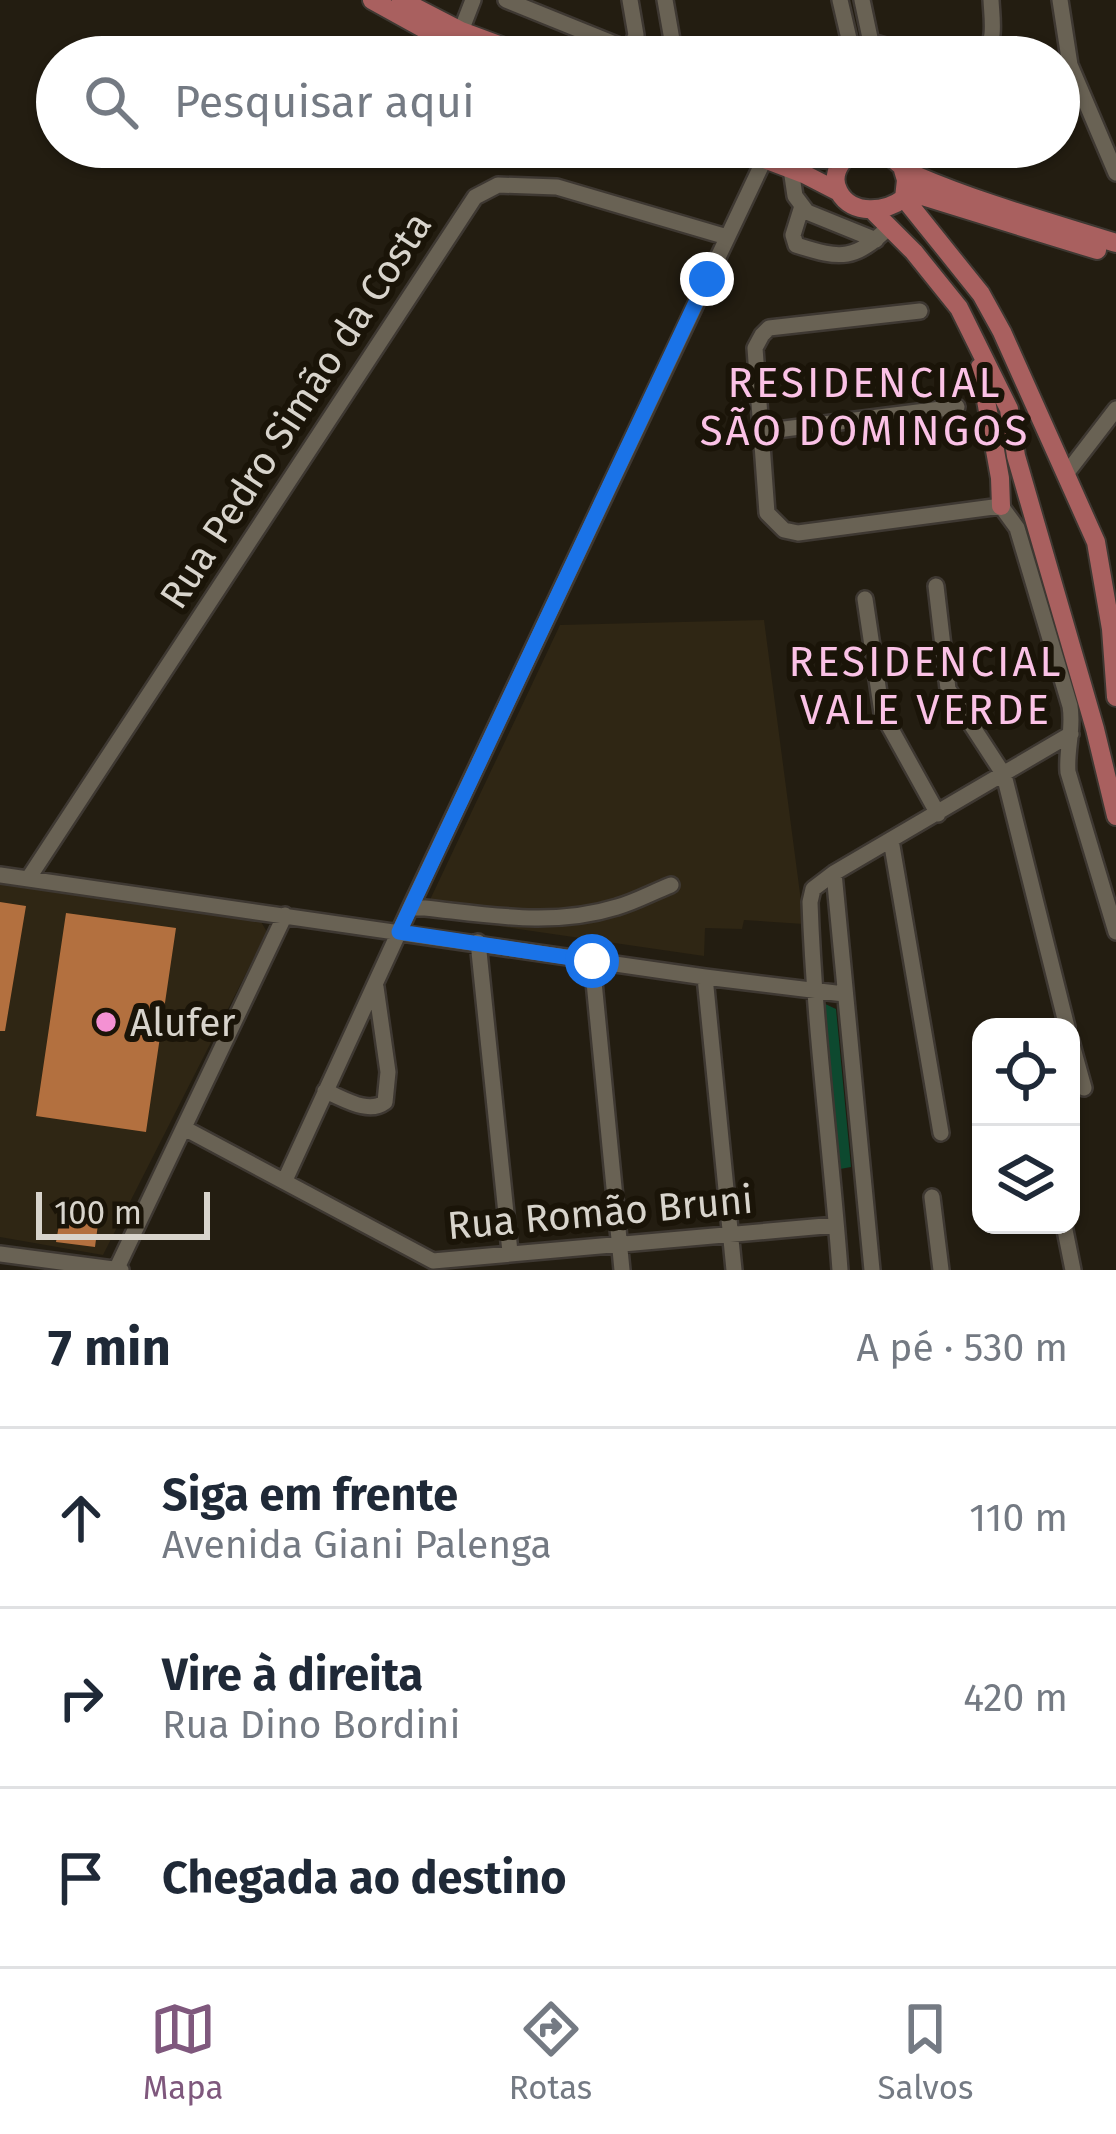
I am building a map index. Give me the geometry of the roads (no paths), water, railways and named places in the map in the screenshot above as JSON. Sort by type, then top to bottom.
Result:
[{"type":"main road","points":[[372,0],[437,36]]},
{"type":"main road","points":[[401,0],[474,36]]},
{"type":"main road","points":[[840,193],[836,179],[842,168]]},
{"type":"main road","points":[[899,168],[905,194],[981,294],[1003,332],[1116,581]]},
{"type":"main road","points":[[912,168],[943,187],[1116,243]]},
{"type":"main road","points":[[791,169],[873,211],[885,209],[905,194]]},
{"type":"main road","points":[[905,194],[1116,256]]},
{"type":"main road","points":[[873,211],[883,233],[938,280],[959,308],[1009,409],[1016,456],[1116,816]]},
{"type":"main road","points":[[975,339],[1001,506]]},
{"type":"main road","points":[[1096,542],[1111,628],[1116,697]]},
{"type":"street","points":[[461,31],[473,0]]},
{"type":"street","points":[[506,0],[595,36]]},
{"type":"street","points":[[559,0],[564,23]]},
{"type":"street","points":[[630,0],[636,36]]},
{"type":"street","points":[[665,0],[671,36]]},
{"type":"street","points":[[840,0],[848,36]]},
{"type":"street","points":[[862,0],[869,36]]},
{"type":"street","points":[[991,0],[993,36]]},
{"type":"street","points":[[1060,0],[1066,36]]},
{"type":"street","points":[[1080,84],[1109,141],[1116,173]]},
{"type":"street","points":[[285,1180],[763,168]]},
{"type":"street","points":[[791,169],[795,196],[807,212],[883,233]]},
{"type":"street","name":"Rua Pedro Simão da Costa","points":[[28,879],[475,197],[498,184],[556,188],[727,237]]},
{"type":"street","points":[[826,219],[840,193]]},
{"type":"street","points":[[802,206],[793,235],[796,245],[850,255],[865,250],[883,233]]},
{"type":"street","points":[[920,311],[770,328],[762,334],[755,348],[767,513],[784,530],[812,532],[1001,506],[1017,528],[1070,706],[1068,772],[1116,932]]},
{"type":"street","points":[[761,432],[957,407]]},
{"type":"street","points":[[1066,474],[1116,409]]},
{"type":"street","points":[[936,586],[948,689],[1004,776],[1065,1018]]},
{"type":"street","points":[[865,599],[882,713],[938,814]]},
{"type":"street","points":[[840,1270],[813,989],[811,896],[817,884],[1071,734]]},
{"type":"street","points":[[891,840],[941,1133]]},
{"type":"street","points":[[834,874],[872,1270]]},
{"type":"street","points":[[0,875],[844,994]]},
{"type":"street","points":[[410,908],[556,919],[618,907],[670,885]]},
{"type":"street","points":[[0,1254],[118,1269],[285,915]]},
{"type":"street","points":[[478,943],[510,1252]]},
{"type":"street","points":[[592,961],[622,1270]]},
{"type":"street","points":[[705,977],[734,1270]]},
{"type":"street","points":[[325,1091],[366,1107],[385,1102],[388,1072],[375,984]]},
{"type":"street","points":[[1080,1074],[1084,1088]]},
{"type":"street","name":"Rua Romão Bruni","points":[[184,1128],[431,1265],[510,1252],[836,1225]]},
{"type":"street","points":[[833,1181],[862,1177]]},
{"type":"street","points":[[932,1197],[941,1270]]},
{"type":"street","points":[[1066,1234],[1073,1270]]},
{"type":"place","name":"Alufer","points":[[106,1022]]},
{"type":"district","name":"RESIDENCIAL SÃO DOMINGOS","points":[[865,406]]},
{"type":"district","name":"RESIDENCIAL VALE VERDE","points":[[926,685]]}]
